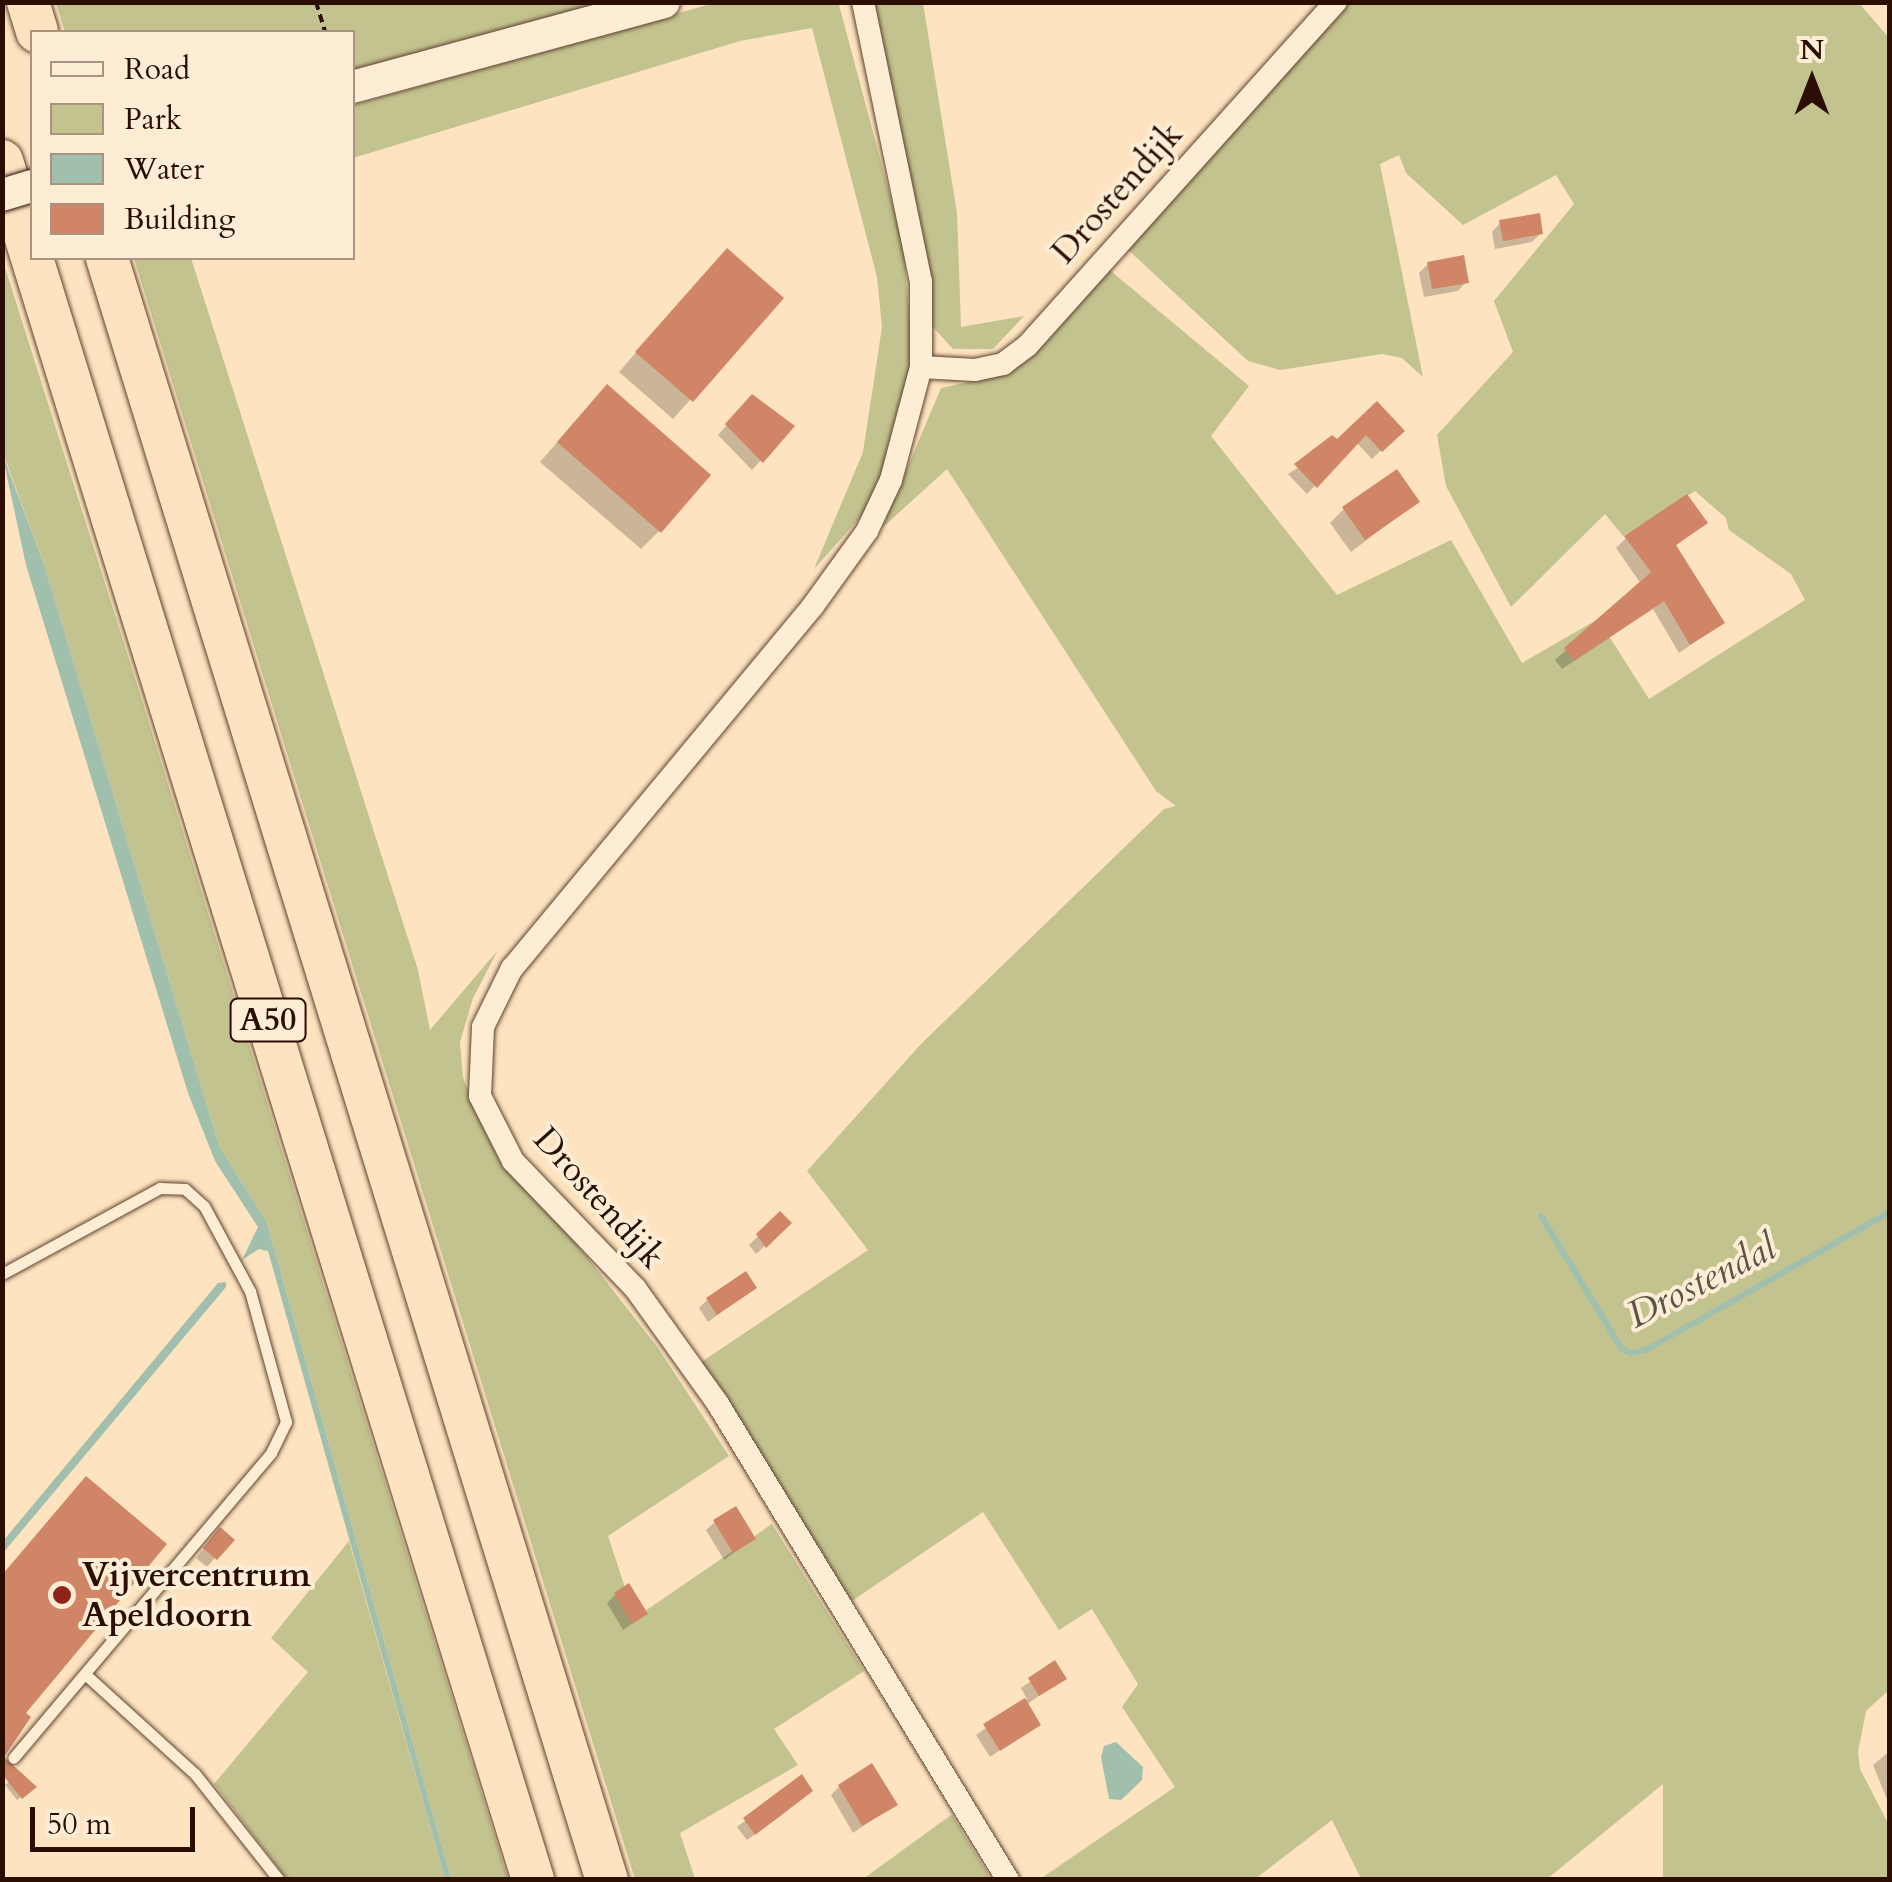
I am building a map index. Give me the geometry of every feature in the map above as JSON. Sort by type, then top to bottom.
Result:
[{"type":"highway","points":[[28,2],[36,30]]},
{"type":"highway","name":"A50","points":[[2,162],[30,253]]},
{"type":"highway","name":"A50","points":[[32,260],[533,1880]]},
{"type":"highway","name":"A50","points":[[107,260],[607,1880]]},
{"type":"street","points":[[355,86],[664,2]]},
{"type":"street","name":"Drostendijk","points":[[863,2],[921,282],[921,367],[911,425],[867,532],[813,606],[512,968],[482,1027],[479,1081],[489,1121],[513,1161],[635,1288],[718,1404],[1008,1880]]},
{"type":"street","name":"Drostendijk","points":[[921,367],[975,370],[1003,364],[1028,346],[1336,2]]},
{"type":"street","points":[[2,195],[30,187]]},
{"type":"lane","points":[[2,1274],[160,1188],[185,1189],[204,1206],[250,1292],[286,1422],[271,1453],[13,1758]]},
{"type":"lane","points":[[85,1674],[195,1774],[279,1880]]},
{"type":"path","points":[[316,2],[324,30]]},
{"type":"green space","points":[[56,3],[604,3],[355,70],[355,30],[64,30]]},
{"type":"green space","points":[[714,3],[839,5],[903,244],[913,355],[896,450],[864,513],[814,569],[863,452],[882,327],[877,277],[812,28],[740,41],[355,157],[355,104]]},
{"type":"green space","points":[[867,3],[923,3],[957,213],[961,327],[1024,316],[993,349],[953,349],[933,327]]},
{"type":"green space","points":[[1342,3],[1859,3],[1890,39],[1890,1689],[1866,1711],[1858,1752],[1860,1769],[1889,1825],[1889,1879],[1663,1879],[1663,1784],[1547,1879],[1361,1879],[1332,1820],[1255,1879],[1040,1879],[1175,1787],[1122,1707],[1138,1684],[1092,1609],[1059,1630],[983,1512],[852,1601],[700,1363],[868,1250],[807,1171],[921,1044],[1164,809],[1176,806],[1156,791],[947,469],[882,528],[941,388],[1011,373],[1106,267],[1249,386],[1211,436],[1337,595],[1451,540],[1522,663],[1598,619],[1649,699],[1805,600],[1791,574],[1729,530],[1726,518],[1695,491],[1623,536],[1605,514],[1511,607],[1446,486],[1437,435],[1513,352],[1494,301],[1574,204],[1556,175],[1463,225],[1406,173],[1399,155],[1380,164],[1423,377],[1402,358],[1382,354],[1280,370],[1248,361],[1124,246]]},
{"type":"green space","points":[[2,258],[508,1879],[451,1879],[267,1223],[219,1146],[44,564],[3,453]]},
{"type":"green space","points":[[135,260],[192,260],[418,970],[430,1030],[498,950],[473,998],[460,1042],[463,1077],[478,1117],[658,1348],[729,1456],[608,1536],[635,1618],[772,1524],[864,1671],[774,1729],[798,1765],[680,1833],[695,1879],[635,1879]]},
{"type":"green space","points":[[349,1541],[445,1879],[287,1879],[214,1784],[308,1672],[271,1638]]},
{"type":"green space","points":[[951,1815],[991,1879],[863,1879]]},
{"type":"water","points":[[2,453],[44,564],[219,1146],[267,1223],[451,1879],[445,1879],[268,1251],[259,1249],[242,1260],[258,1227],[215,1161],[188,1093],[26,565]]},
{"type":"water","points":[[226,1282],[226,1287],[3,1553],[3,1541],[218,1283]]},
{"type":"water","points":[[1116,1742],[1143,1767],[1142,1780],[1121,1800],[1109,1799],[1101,1757],[1104,1746]]},
{"type":"building","points":[[1540,213],[1543,234],[1503,241],[1499,220]]},
{"type":"building","points":[[727,248],[784,298],[693,402],[635,352]]},
{"type":"building","points":[[1464,255],[1469,283],[1432,289],[1427,262]]},
{"type":"building","points":[[607,384],[711,475],[661,533],[557,442]]},
{"type":"building","points":[[752,394],[795,426],[763,463],[725,424]]},
{"type":"building","points":[[1377,401],[1405,431],[1382,452],[1366,435],[1317,488],[1294,464],[1332,435],[1337,439]]},
{"type":"building","points":[[1397,469],[1420,502],[1365,540],[1342,507]]},
{"type":"building","points":[[1687,494],[1708,523],[1676,545],[1725,623],[1690,645],[1664,601],[1574,661],[1564,648],[1651,572],[1624,536]]},
{"type":"building","points":[[780,1211],[792,1223],[766,1248],[756,1234]]},
{"type":"building","points":[[746,1271],[757,1288],[717,1315],[706,1298]]},
{"type":"building","points":[[86,1476],[167,1544],[26,1713],[31,1717],[4,1757],[37,1787],[22,1799],[2,1774],[2,1575]]},
{"type":"building","points":[[736,1506],[756,1539],[733,1553],[713,1520]]},
{"type":"building","points":[[220,1527],[235,1540],[217,1560],[203,1548]]},
{"type":"building","points":[[629,1583],[648,1614],[632,1624],[614,1593]]},
{"type":"building","points":[[1055,1660],[1067,1679],[1039,1696],[1028,1678]]},
{"type":"building","points":[[1025,1698],[1041,1725],[1000,1751],[983,1724]]},
{"type":"building","points":[[872,1763],[898,1805],[862,1826],[838,1785]]},
{"type":"building","points":[[802,1774],[813,1791],[755,1835],[743,1818]]},
{"type":"waterway","name":"Drostendal","points":[[1541,1216],[1622,1349],[1631,1353],[1646,1350],[1890,1212]]},
{"type":"place","name":"Vijvercentrum Apeldoorn","points":[[62,1595]]}]
